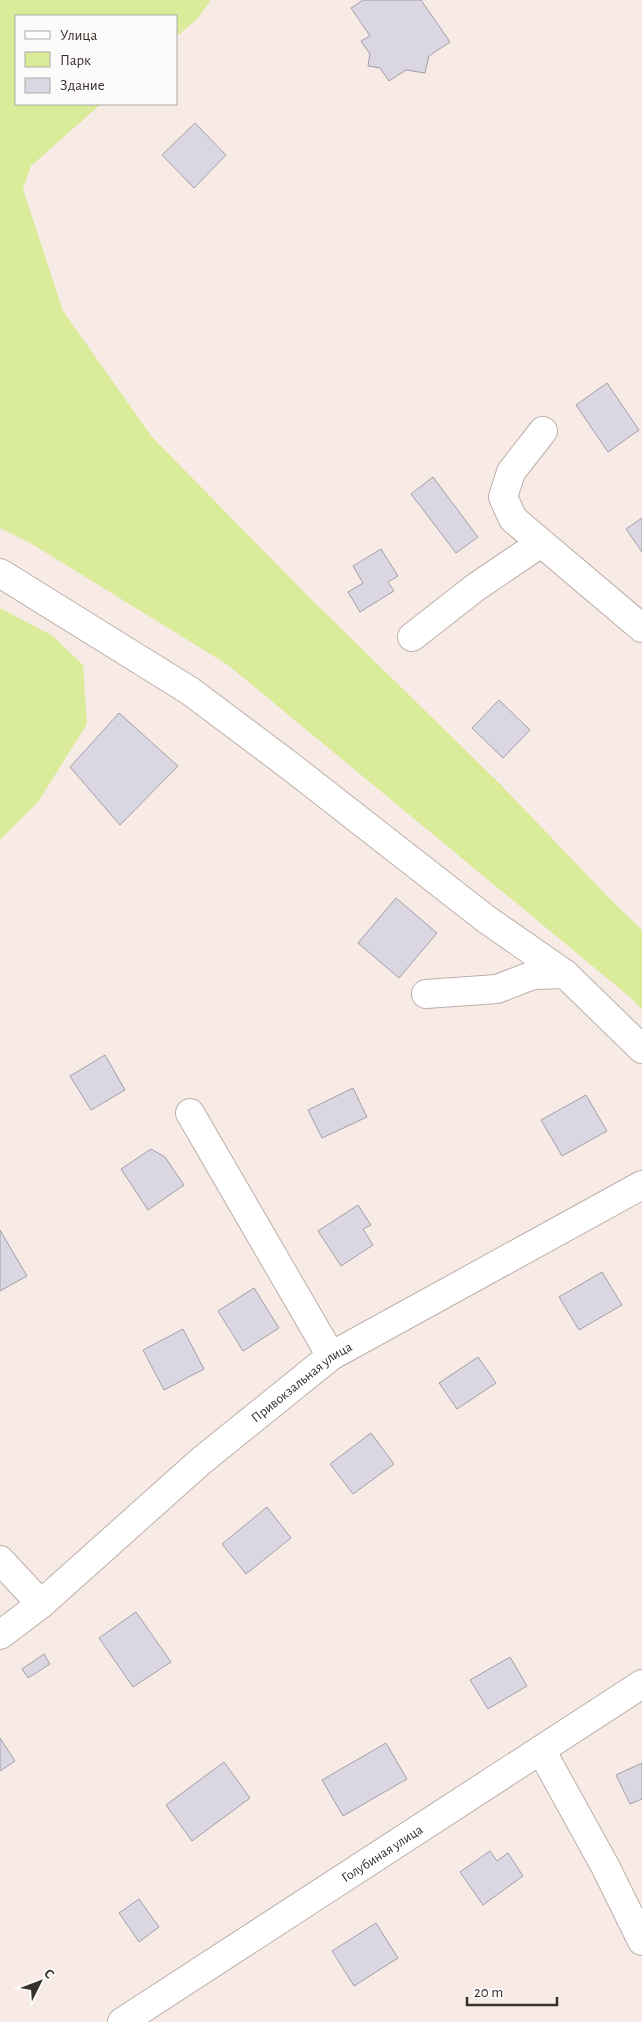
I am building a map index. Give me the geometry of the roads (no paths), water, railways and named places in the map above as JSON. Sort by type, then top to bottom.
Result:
[{"type":"lane","points":[[543,431],[511,472],[503,496],[513,519],[642,628]]},
{"type":"lane","points":[[412,637],[476,586],[541,543]]},
{"type":"lane","points":[[0,572],[190,691],[290,766],[486,919],[565,974],[642,1049]]},
{"type":"lane","points":[[426,994],[497,989],[533,975],[565,974]]},
{"type":"lane","points":[[190,1113],[331,1356]]},
{"type":"lane","name":"Привокзальная улица","points":[[0,1635],[41,1604],[200,1461],[331,1356],[642,1185]]},
{"type":"lane","points":[[0,1560],[41,1604]]},
{"type":"lane","name":"Голубиная улица","points":[[122,2022],[642,1684]]},
{"type":"lane","points":[[541,1750],[605,1866],[642,1941]]}]
